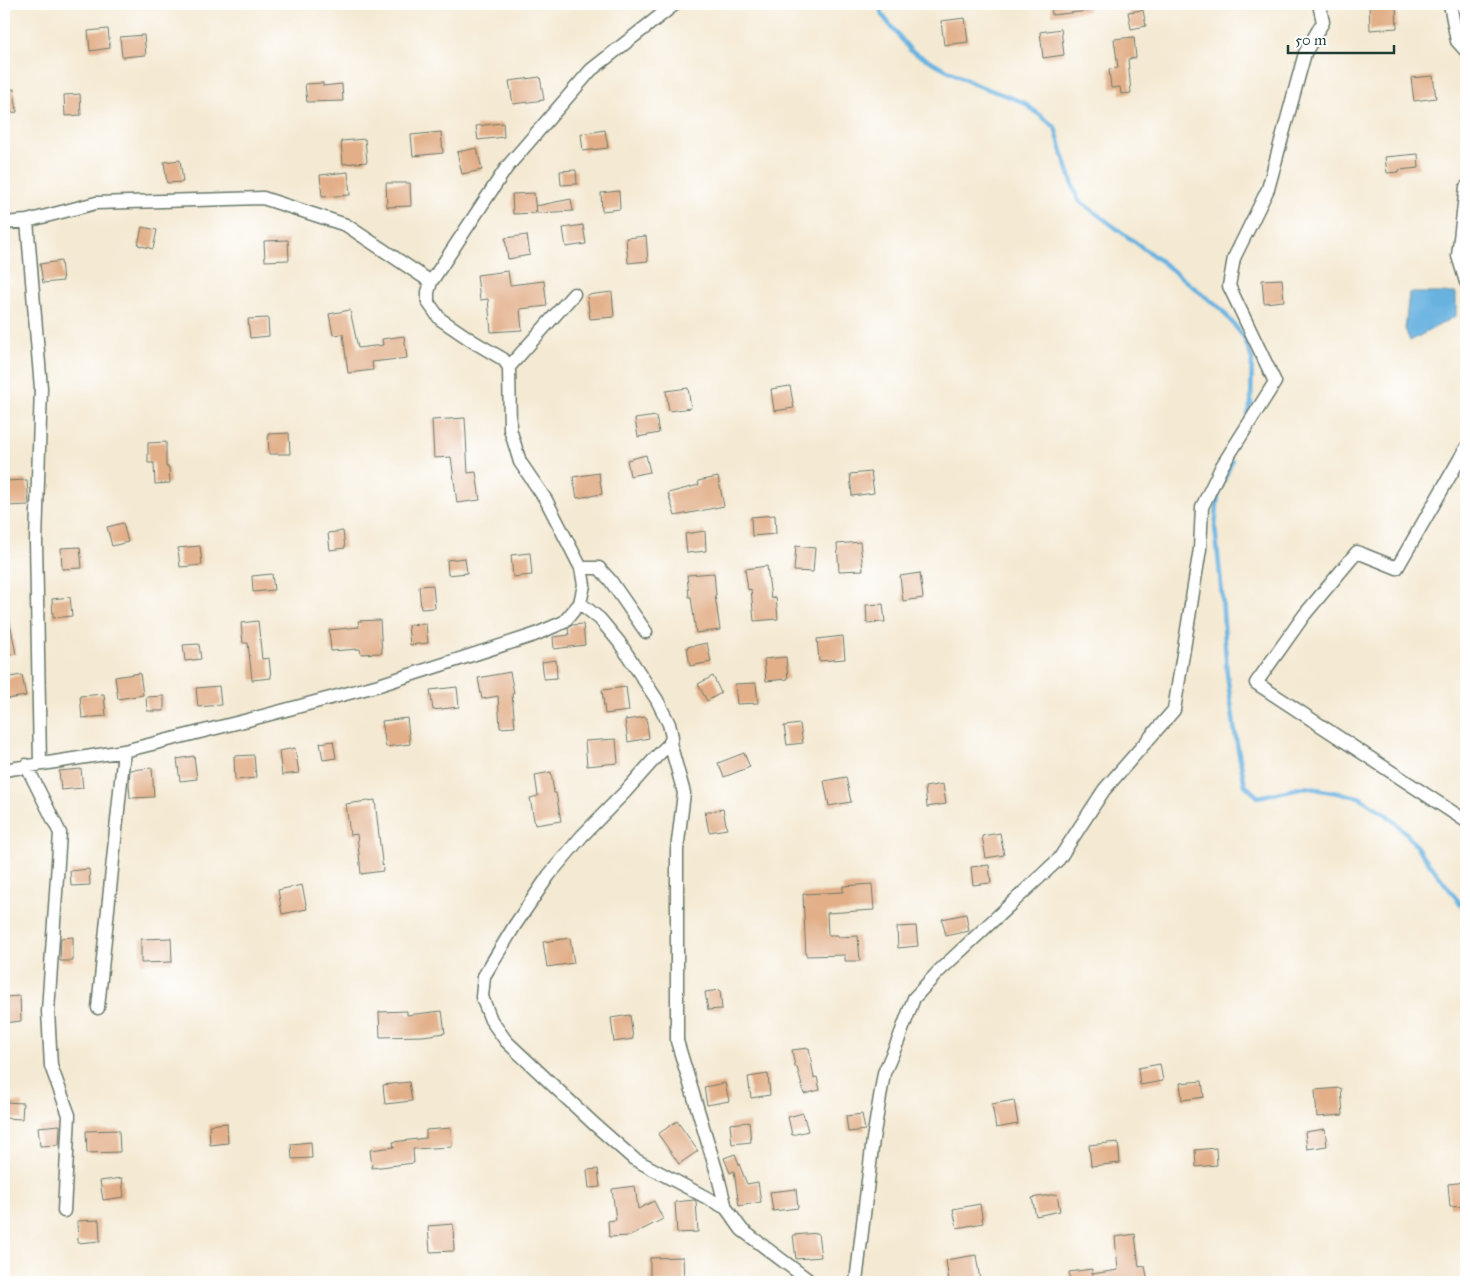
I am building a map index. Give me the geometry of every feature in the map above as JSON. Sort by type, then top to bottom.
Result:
[{"type":"street","points":[[4,770],[124,751],[248,720],[379,685],[534,635],[564,622],[580,603],[584,585],[581,568],[546,500],[520,462],[510,429],[509,367],[503,359],[440,319],[428,302],[428,292],[431,282],[507,167],[591,70],[675,4]]},
{"type":"street","points":[[856,1282],[873,1139],[884,1073],[914,998],[939,971],[1059,859],[1104,790],[1174,710],[1200,548],[1202,507],[1229,456],[1275,382],[1229,286],[1234,258],[1268,189],[1305,53],[1323,22],[1319,4]]},
{"type":"street","points":[[1450,4],[1457,41],[1466,51]]},
{"type":"street","points":[[1466,187],[1458,256],[1466,282]]},
{"type":"street","points":[[4,222],[27,221],[96,203],[262,198],[346,225],[431,282]]},
{"type":"street","points":[[27,221],[41,388],[36,541],[40,763]]},
{"type":"street","points":[[509,367],[574,294]]},
{"type":"street","points":[[1466,448],[1397,568],[1357,552],[1305,614],[1256,683],[1466,821]]},
{"type":"street","points":[[581,568],[599,568],[610,580],[646,632]]},
{"type":"street","points":[[580,603],[600,619],[619,642],[657,700],[670,724],[672,737],[670,743],[582,836],[549,875],[515,925],[484,976],[482,997],[491,1020],[506,1041],[600,1129],[634,1158],[726,1208]]},
{"type":"street","points":[[670,743],[684,793],[677,850],[677,1041],[726,1208],[742,1230],[810,1282]]},
{"type":"street","points":[[98,1008],[124,751]]},
{"type":"street","points":[[26,765],[60,833],[48,1011],[51,1066],[69,1115],[64,1211]]},
{"type":"water","points":[[1409,293],[1456,293],[1456,316],[1410,341],[1405,329]]},
{"type":"building","points":[[1051,4],[1087,4],[1088,11],[1052,15]]},
{"type":"building","points":[[1369,4],[1396,4],[1397,28],[1370,30]]},
{"type":"building","points":[[1143,10],[1146,26],[1131,29],[1128,12]]},
{"type":"building","points":[[965,18],[968,42],[944,45],[941,21]]},
{"type":"building","points":[[108,29],[110,48],[90,51],[88,31]]},
{"type":"building","points":[[1061,29],[1064,55],[1043,58],[1040,32]]},
{"type":"building","points":[[144,35],[146,55],[122,57],[120,37]]},
{"type":"building","points":[[1134,37],[1136,58],[1128,59],[1131,93],[1121,94],[1120,87],[1111,88],[1109,69],[1118,68],[1114,39]]},
{"type":"building","points":[[1433,76],[1436,98],[1414,101],[1411,78]]},
{"type":"building","points":[[540,77],[544,100],[513,104],[509,81]]},
{"type":"building","points":[[323,83],[323,86],[342,84],[343,101],[307,102],[305,84]]},
{"type":"building","points":[[14,89],[17,112],[4,114],[4,90]]},
{"type":"building","points":[[80,94],[81,115],[65,116],[64,95]]},
{"type":"building","points":[[503,123],[504,137],[478,140],[476,126]]},
{"type":"building","points":[[605,130],[608,148],[583,151],[581,134]]},
{"type":"building","points":[[441,132],[443,153],[413,156],[411,135]]},
{"type":"building","points":[[365,139],[367,162],[343,164],[341,141]]},
{"type":"building","points":[[477,148],[482,170],[462,174],[457,152]]},
{"type":"building","points":[[1418,154],[1419,168],[1387,173],[1385,157]]},
{"type":"building","points":[[180,160],[183,182],[167,183],[164,162]]},
{"type":"building","points":[[576,170],[577,184],[561,185],[560,171]]},
{"type":"building","points":[[348,172],[350,195],[322,197],[320,175]]},
{"type":"building","points":[[386,183],[410,183],[411,206],[387,207]]},
{"type":"building","points":[[619,191],[620,209],[602,211],[601,193]]},
{"type":"building","points":[[534,193],[536,213],[513,214],[512,194]]},
{"type":"building","points":[[571,199],[573,211],[537,213],[536,206]]},
{"type":"building","points":[[583,225],[586,244],[566,247],[563,228]]},
{"type":"building","points":[[142,227],[157,230],[153,249],[138,245]]},
{"type":"building","points":[[527,235],[530,255],[508,259],[505,238]]},
{"type":"building","points":[[646,236],[648,261],[628,263],[626,238]]},
{"type":"building","points":[[288,240],[289,260],[265,261],[264,241]]},
{"type":"building","points":[[61,261],[63,281],[43,283],[40,264]]},
{"type":"building","points":[[508,271],[510,285],[544,281],[547,306],[520,309],[522,330],[491,332],[488,299],[480,300],[477,275]]},
{"type":"building","points":[[1282,279],[1284,301],[1264,303],[1262,280]]},
{"type":"building","points":[[612,292],[614,317],[590,319],[587,295]]},
{"type":"building","points":[[350,310],[358,348],[383,345],[382,339],[404,336],[407,358],[372,362],[373,370],[348,373],[343,334],[333,335],[329,314]]},
{"type":"building","points":[[268,318],[269,336],[250,338],[248,319]]},
{"type":"building","points":[[790,386],[794,408],[774,411],[771,389]]},
{"type":"building","points":[[688,388],[691,408],[669,411],[666,391]]},
{"type":"building","points":[[656,416],[659,433],[638,437],[635,419]]},
{"type":"building","points":[[465,418],[468,473],[476,472],[480,500],[457,503],[451,457],[434,458],[432,420]]},
{"type":"building","points":[[289,433],[290,454],[269,454],[268,434]]},
{"type":"building","points":[[166,442],[166,467],[169,467],[170,483],[155,484],[154,463],[148,463],[148,443]]},
{"type":"building","points":[[646,455],[650,472],[630,476],[627,460]]},
{"type":"building","points":[[871,472],[874,493],[852,496],[850,474]]},
{"type":"building","points":[[599,473],[602,494],[577,498],[573,477]]},
{"type":"building","points":[[718,477],[724,506],[675,516],[668,493],[699,485],[698,481]]},
{"type":"building","points":[[27,480],[29,505],[6,506],[5,481]]},
{"type":"building","points":[[775,515],[776,534],[752,536],[751,517]]},
{"type":"building","points":[[123,523],[128,542],[112,546],[107,527]]},
{"type":"building","points":[[343,531],[345,548],[330,550],[328,533]]},
{"type":"building","points":[[705,531],[706,551],[687,553],[685,534]]},
{"type":"building","points":[[860,542],[863,570],[839,571],[837,544]]},
{"type":"building","points":[[200,546],[202,565],[180,567],[178,548]]},
{"type":"building","points":[[796,546],[815,548],[813,572],[794,571]]},
{"type":"building","points":[[80,547],[82,568],[62,569],[61,548]]},
{"type":"building","points":[[530,553],[532,575],[513,577],[511,555]]},
{"type":"building","points":[[465,558],[467,573],[448,575],[447,560]]},
{"type":"building","points":[[767,566],[771,598],[776,597],[778,619],[754,621],[751,589],[748,590],[745,569]]},
{"type":"building","points":[[714,573],[720,630],[696,633],[687,575]]},
{"type":"building","points":[[920,573],[923,598],[903,601],[900,576]]},
{"type":"building","points":[[272,574],[274,590],[253,592],[252,576]]},
{"type":"building","points":[[433,585],[435,608],[421,609],[419,586]]},
{"type":"building","points":[[70,597],[72,616],[53,618],[52,599]]},
{"type":"building","points":[[883,604],[885,622],[867,623],[866,605]]},
{"type":"building","points":[[4,618],[9,618],[16,654],[4,656]]},
{"type":"building","points":[[380,620],[382,653],[361,654],[360,649],[331,651],[329,630],[359,627],[358,621]]},
{"type":"building","points":[[258,621],[262,659],[269,658],[271,678],[252,680],[248,643],[243,643],[241,623]]},
{"type":"building","points":[[426,624],[428,643],[410,645],[408,625]]},
{"type":"building","points":[[583,624],[585,645],[554,649],[553,637],[569,635],[568,629],[572,625]]},
{"type":"building","points":[[843,636],[845,659],[819,661],[817,639]]},
{"type":"building","points":[[707,643],[711,662],[690,666],[687,647]]},
{"type":"building","points":[[199,644],[201,659],[185,661],[183,645]]},
{"type":"building","points":[[786,657],[788,679],[766,681],[764,659]]},
{"type":"building","points":[[556,660],[557,678],[544,679],[542,662]]},
{"type":"building","points":[[510,672],[514,693],[512,694],[515,727],[500,728],[498,696],[482,699],[478,678]]},
{"type":"building","points":[[140,673],[143,695],[118,699],[115,677]]},
{"type":"building","points":[[22,675],[26,696],[7,699],[4,678]]},
{"type":"building","points":[[713,676],[721,693],[707,701],[698,684]]},
{"type":"building","points":[[756,683],[758,703],[737,704],[735,684]]},
{"type":"building","points":[[219,686],[221,705],[198,707],[196,688]]},
{"type":"building","points":[[457,687],[459,707],[433,710],[430,690]]},
{"type":"building","points":[[626,687],[629,711],[605,714],[602,690]]},
{"type":"building","points":[[104,694],[106,716],[82,718],[80,696]]},
{"type":"building","points":[[164,696],[164,711],[147,711],[146,697]]},
{"type":"building","points":[[646,717],[649,738],[628,742],[625,720]]},
{"type":"building","points":[[407,718],[410,744],[386,747],[382,721]]},
{"type":"building","points":[[800,724],[803,743],[787,745],[784,726]]},
{"type":"building","points":[[616,739],[618,763],[587,766],[585,741]]},
{"type":"building","points":[[333,741],[336,758],[323,760],[320,743]]},
{"type":"building","points":[[295,748],[299,773],[282,775],[279,751]]},
{"type":"building","points":[[744,753],[750,767],[724,777],[718,763]]},
{"type":"building","points":[[254,755],[256,778],[235,780],[234,756]]},
{"type":"building","points":[[194,756],[197,779],[180,781],[177,759]]},
{"type":"building","points":[[152,768],[154,797],[130,798],[130,770]]},
{"type":"building","points":[[81,769],[83,788],[61,790],[59,771]]},
{"type":"building","points":[[551,772],[561,821],[535,825],[530,798],[538,796],[535,775]]},
{"type":"building","points":[[846,777],[851,802],[829,806],[824,781]]},
{"type":"building","points":[[943,784],[946,804],[927,807],[925,787]]},
{"type":"building","points":[[375,800],[383,871],[361,874],[357,834],[350,835],[346,804]]},
{"type":"building","points":[[723,809],[727,829],[709,832],[705,812]]},
{"type":"building","points":[[1000,833],[1004,855],[986,858],[982,836]]},
{"type":"building","points":[[989,865],[991,883],[973,885],[971,867]]},
{"type":"building","points":[[89,869],[90,885],[71,886],[70,871]]},
{"type":"building","points":[[872,884],[874,910],[827,913],[828,935],[838,935],[838,937],[858,936],[860,961],[845,961],[845,955],[806,956],[803,894],[843,892],[843,886]]},
{"type":"building","points":[[302,885],[307,909],[282,914],[278,890]]},
{"type":"building","points":[[966,914],[969,931],[946,936],[942,919]]},
{"type":"building","points":[[916,926],[918,946],[898,948],[897,927]]},
{"type":"building","points":[[73,937],[73,961],[60,961],[61,938]]},
{"type":"building","points":[[171,938],[172,962],[141,963],[141,939]]},
{"type":"building","points":[[570,938],[574,963],[547,967],[543,942]]},
{"type":"building","points":[[720,990],[722,1009],[708,1010],[705,992]]},
{"type":"building","points":[[20,996],[21,1021],[4,1023],[4,997]]},
{"type":"building","points":[[407,1011],[407,1015],[442,1011],[445,1033],[423,1036],[380,1037],[379,1012]]},
{"type":"building","points":[[630,1015],[633,1039],[614,1042],[611,1018]]},
{"type":"building","points":[[809,1048],[814,1078],[817,1077],[820,1090],[804,1094],[797,1067],[795,1067],[792,1050]]},
{"type":"building","points":[[1160,1064],[1163,1081],[1140,1085],[1138,1068]]},
{"type":"building","points":[[768,1074],[770,1095],[751,1098],[748,1077]]},
{"type":"building","points":[[1202,1081],[1204,1097],[1182,1100],[1180,1083]]},
{"type":"building","points":[[409,1082],[412,1101],[385,1104],[383,1085]]},
{"type":"building","points":[[725,1083],[729,1101],[707,1105],[704,1087]]},
{"type":"building","points":[[1341,1088],[1343,1115],[1317,1117],[1315,1090]]},
{"type":"building","points":[[1014,1100],[1018,1124],[996,1128],[992,1104]]},
{"type":"building","points":[[5,1102],[23,1103],[22,1119],[4,1118]]},
{"type":"building","points":[[803,1113],[808,1131],[792,1135],[788,1117]]},
{"type":"building","points":[[862,1114],[865,1130],[848,1132],[846,1116]]},
{"type":"building","points":[[677,1121],[698,1151],[679,1164],[658,1134]]},
{"type":"building","points":[[749,1122],[751,1142],[732,1144],[730,1124]]},
{"type":"building","points":[[227,1123],[228,1143],[210,1145],[209,1125]]},
{"type":"building","points":[[60,1125],[59,1145],[40,1146],[38,1127]]},
{"type":"building","points":[[451,1128],[452,1147],[413,1149],[414,1163],[372,1168],[370,1150],[394,1147],[393,1142],[426,1138],[426,1130]]},
{"type":"building","points":[[1325,1129],[1327,1146],[1307,1149],[1305,1132]]},
{"type":"building","points":[[119,1130],[120,1152],[87,1153],[86,1131]]},
{"type":"building","points":[[311,1142],[312,1158],[292,1159],[291,1144]]},
{"type":"building","points":[[1118,1142],[1120,1163],[1091,1166],[1089,1145]]},
{"type":"building","points":[[1216,1148],[1217,1165],[1196,1167],[1195,1150]]},
{"type":"building","points":[[735,1154],[747,1184],[758,1182],[761,1202],[739,1206],[734,1171],[730,1173],[724,1158]]},
{"type":"building","points":[[598,1169],[600,1187],[589,1188],[587,1170]]},
{"type":"building","points":[[122,1178],[124,1197],[103,1200],[100,1181]]},
{"type":"building","points":[[1466,1182],[1466,1206],[1450,1207],[1448,1184]]},
{"type":"building","points":[[635,1186],[638,1209],[654,1201],[663,1219],[630,1236],[609,1237],[608,1221],[616,1220],[612,1189]]},
{"type":"building","points":[[796,1189],[798,1208],[773,1211],[770,1192]]},
{"type":"building","points":[[1057,1194],[1060,1211],[1036,1216],[1032,1198]]},
{"type":"building","points":[[696,1201],[698,1232],[677,1233],[675,1202]]},
{"type":"building","points":[[980,1204],[983,1223],[957,1228],[953,1209]]},
{"type":"building","points":[[99,1220],[100,1241],[78,1243],[77,1221]]},
{"type":"building","points":[[453,1224],[454,1251],[430,1252],[428,1226]]},
{"type":"building","points":[[818,1233],[821,1257],[796,1259],[793,1235]]},
{"type":"building","points":[[1135,1234],[1139,1267],[1145,1266],[1148,1282],[1070,1282],[1069,1272],[1092,1269],[1092,1274],[1118,1270],[1115,1237]]},
{"type":"building","points":[[976,1255],[980,1280],[949,1282],[946,1260]]},
{"type":"building","points":[[683,1257],[684,1282],[650,1282],[650,1258]]},
{"type":"waterway","points":[[878,4],[883,16],[911,51],[974,84],[1023,102],[1055,127],[1078,200],[1162,262],[1221,309],[1244,337],[1252,359],[1251,403],[1247,416]]},
{"type":"waterway","points":[[1232,461],[1218,494],[1215,527],[1222,594],[1227,674],[1235,733],[1245,785],[1258,797],[1305,787],[1359,797],[1387,815],[1406,833],[1466,911]]}]
